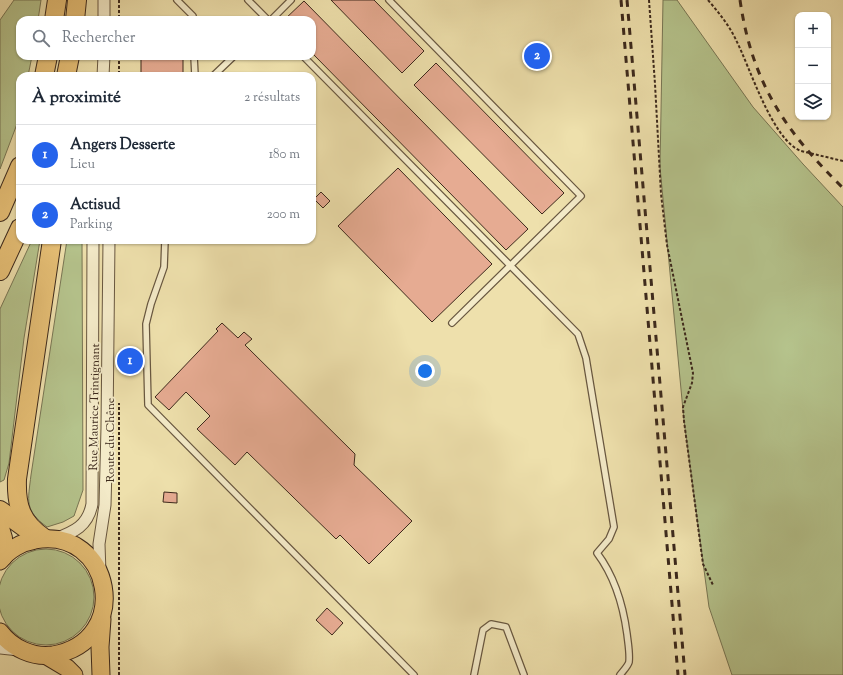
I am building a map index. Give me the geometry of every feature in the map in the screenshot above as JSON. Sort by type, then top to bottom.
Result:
[{"type":"highway","points":[[55,16],[57,0]]},
{"type":"highway","points":[[75,16],[77,0]]},
{"type":"highway","points":[[84,16],[86,0]]},
{"type":"highway","points":[[45,72],[47,60]]},
{"type":"highway","points":[[67,72],[69,60]]},
{"type":"highway","points":[[78,72],[79,60]]},
{"type":"highway","points":[[0,212],[16,175]]},
{"type":"highway","points":[[0,270],[16,236]]},
{"type":"highway","points":[[49,538],[31,528],[25,521],[20,511],[16,489],[51,244]]},
{"type":"highway","points":[[0,510],[26,529],[49,538]]},
{"type":"highway","points":[[0,528],[3,538],[1,559]]},
{"type":"main road","points":[[1,559],[15,547],[29,541],[49,538],[74,545],[90,557],[100,574],[105,593],[100,647],[101,675]]},
{"type":"main road","points":[[0,632],[5,639],[21,650],[47,656],[65,652],[82,644],[95,630],[103,613]]},
{"type":"main road","points":[[47,656],[67,668],[74,675]]},
{"type":"street","points":[[104,0],[104,16]]},
{"type":"street","points":[[104,60],[104,72]]},
{"type":"street","name":"Rue Maurice Trintignant","points":[[49,538],[72,533],[80,527],[90,513],[92,504],[93,244]]},
{"type":"street","name":"Rue Maurice Trintignant","points":[[100,574],[99,544],[104,505],[107,436],[109,244]]},
{"type":"street","points":[[0,648],[21,650]]},
{"type":"lane","points":[[177,0],[193,16]]},
{"type":"lane","points":[[248,0],[265,16]]},
{"type":"lane","points":[[273,16],[291,0]]},
{"type":"lane","points":[[389,0],[581,196],[512,266],[452,323]]},
{"type":"lane","points":[[194,60],[195,72]]},
{"type":"lane","points":[[217,72],[230,60]]},
{"type":"lane","points":[[307,60],[578,334],[586,358],[614,527],[609,539],[596,553],[604,563],[615,584],[625,617],[629,645],[628,664],[620,675]]},
{"type":"lane","points":[[165,244],[164,267],[151,304],[146,324],[148,405],[414,675]]},
{"type":"lane","points":[[474,675],[483,630],[490,624],[506,627],[524,675]]},
{"type":"path","points":[[119,0],[119,16]]},
{"type":"path","points":[[649,0],[655,84],[660,194],[667,245],[693,373],[692,384],[683,407],[684,421],[703,564],[713,586]]},
{"type":"path","points":[[708,0],[737,40],[756,89],[775,124],[790,145],[801,151],[843,161]]},
{"type":"path","points":[[119,60],[119,72]]},
{"type":"path","name":"Route du Chêne","points":[[119,675],[120,397]]},
{"type":"green space","points":[[14,0],[41,0],[39,16],[16,16],[16,60],[31,60],[29,72],[16,72],[16,127],[0,169],[0,20]]},
{"type":"green space","points":[[663,0],[677,0],[753,107],[843,207],[843,675],[732,675],[709,607],[684,421],[660,167]]},
{"type":"green space","points":[[30,244],[39,244],[24,338],[9,463],[4,480],[0,482],[0,309]]},
{"type":"green space","points":[[66,244],[82,244],[83,490],[74,516],[63,522],[47,527],[40,521],[34,515],[29,504],[31,475]]},
{"type":"green space","points":[[37,550],[55,550],[72,557],[80,563],[86,571],[93,588],[93,606],[86,623],[80,631],[72,637],[55,644],[37,644],[20,637],[12,631],[6,623],[-1,606],[-1,588],[6,571],[12,563],[20,557]]},
{"type":"building","points":[[331,0],[374,0],[424,51],[402,73]]},
{"type":"building","points":[[304,1],[528,229],[506,250],[316,57],[316,16],[288,16]]},
{"type":"building","points":[[141,60],[183,60],[183,72],[141,72]]},
{"type":"building","points":[[436,63],[564,193],[542,214],[414,85]]},
{"type":"building","points":[[398,168],[492,264],[432,322],[338,226]]},
{"type":"building","points":[[321,192],[330,201],[323,208],[316,201],[316,197]]},
{"type":"building","points":[[222,323],[238,338],[244,332],[252,339],[245,345],[355,454],[354,465],[412,521],[369,564],[340,535],[336,539],[247,452],[235,465],[197,429],[210,416],[186,392],[169,410],[155,397],[218,331],[216,329]]},
{"type":"building","points":[[123,356],[138,356],[138,367],[123,367]]},
{"type":"building","points":[[164,492],[177,493],[177,503],[163,502]]},
{"type":"building","points":[[327,608],[343,623],[332,635],[316,620]]},
{"type":"railway","points":[[621,0],[678,675]]},
{"type":"railway","points":[[627,0],[685,675]]},
{"type":"railway","points":[[740,0],[745,30],[753,56],[774,104],[804,146],[843,188]]},
{"type":"place","name":"Actisud","points":[[537,56]]},
{"type":"place","name":"Angers Desserte","points":[[130,361]]}]
